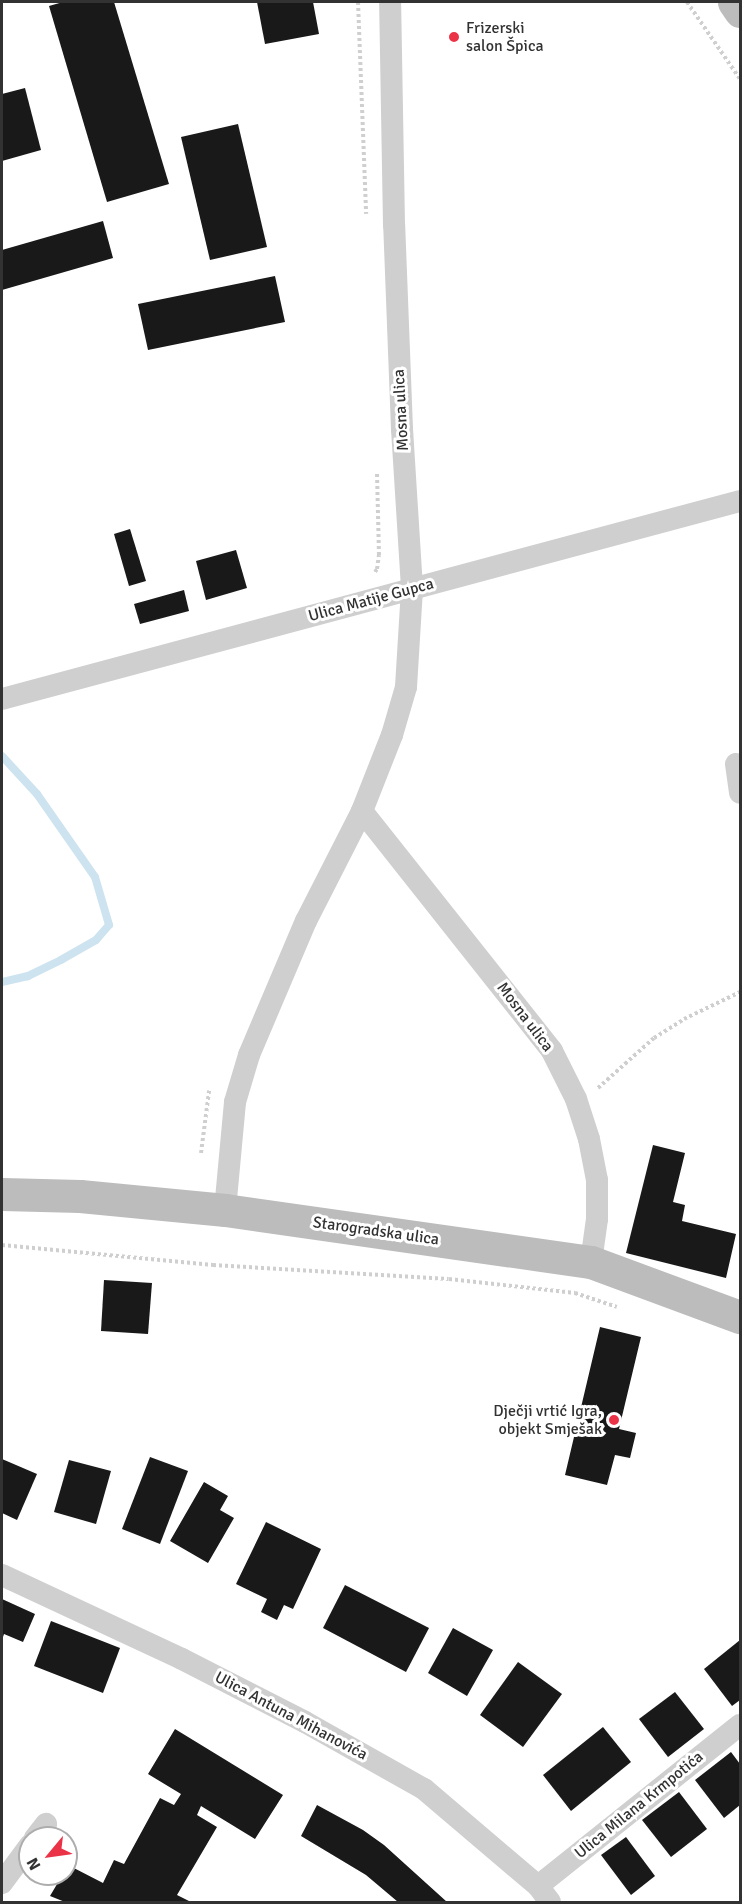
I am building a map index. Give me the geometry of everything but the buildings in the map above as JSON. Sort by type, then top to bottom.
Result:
[{"type":"main road","points":[[734,2],[741,11]]},
{"type":"main road","name":"Starogradska ulica","points":[[2,1194],[80,1196],[225,1210],[591,1262],[741,1317]]},
{"type":"street","name":"Mosna ulica","points":[[225,1210],[235,1102],[249,1055],[306,921],[362,811],[392,735],[406,687],[412,588],[402,429],[394,225],[390,2]]},
{"type":"street","name":"Ulica Matije Gupca","points":[[2,699],[741,501]]},
{"type":"street","points":[[736,764],[741,793]]},
{"type":"street","name":"Mosna ulica","points":[[362,811],[552,1051],[576,1099],[589,1139],[597,1180],[597,1220],[591,1262]]},
{"type":"street","name":"Ulica Antuna Mihanovića","points":[[2,1575],[182,1659],[424,1789],[544,1894]]},
{"type":"street","name":"Ulica Milana Krmpotića","points":[[544,1894],[741,1725]]},
{"type":"street","points":[[2,1883],[18,1861]]},
{"type":"path","points":[[687,2],[741,79]]},
{"type":"path","points":[[364,601],[362,579],[371,576],[378,569],[379,555]]},
{"type":"path","points":[[576,1099],[601,1086],[618,1068],[654,1038],[684,1019],[741,992]]},
{"type":"path","points":[[201,1153],[206,1098],[211,1088]]},
{"type":"path","points":[[2,1245],[213,1265],[449,1279],[575,1293],[619,1308]]},
{"type":"waterway","points":[[2,756],[37,794],[95,877],[109,925],[96,940],[61,960],[28,976],[2,982]]},
{"type":"place","name":"Frizerski salon Špica","points":[[454,37]]},
{"type":"place","name":"Dječji vrtić Igra, objekt Smješak","points":[[614,1420]]}]
